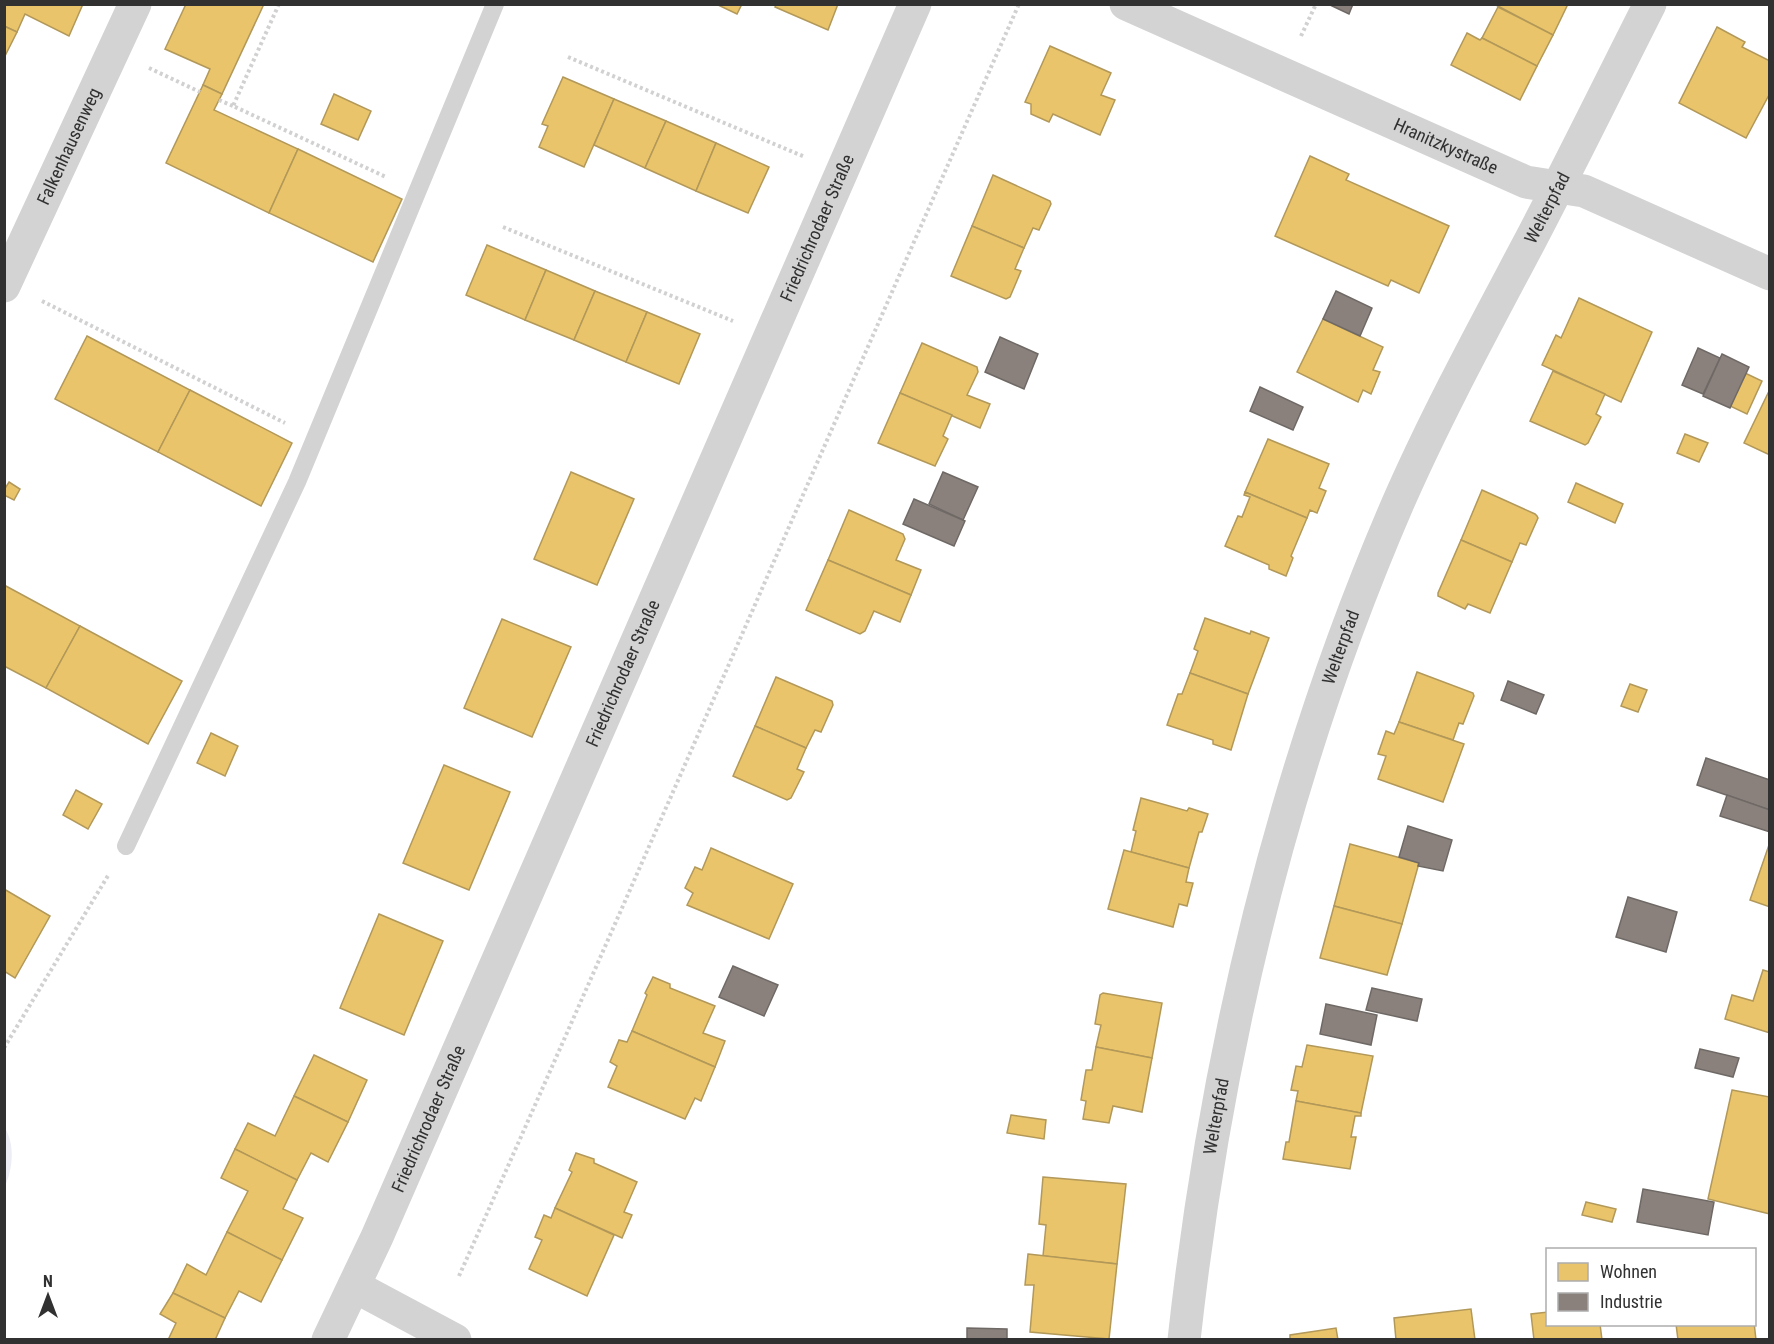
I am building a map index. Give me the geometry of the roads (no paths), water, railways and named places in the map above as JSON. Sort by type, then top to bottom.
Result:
[{"type":"street","name":"Falkenhausenweg","points":[[4,286],[135,4]]},
{"type":"street","name":"Friedrichrodaer Straße","points":[[328,1340],[480,1003],[915,4]]},
{"type":"street","name":"Hranitzkystraße","points":[[1126,4],[1526,182],[1584,191],[1770,274]]},
{"type":"street","name":"Welterpfad","points":[[1184,1340],[1209,1145],[1238,999],[1266,887],[1318,710],[1398,503],[1446,401],[1650,4]]},
{"type":"street","points":[[354,1286],[455,1340]]},
{"type":"lane","points":[[126,846],[297,482],[495,4]]}]
